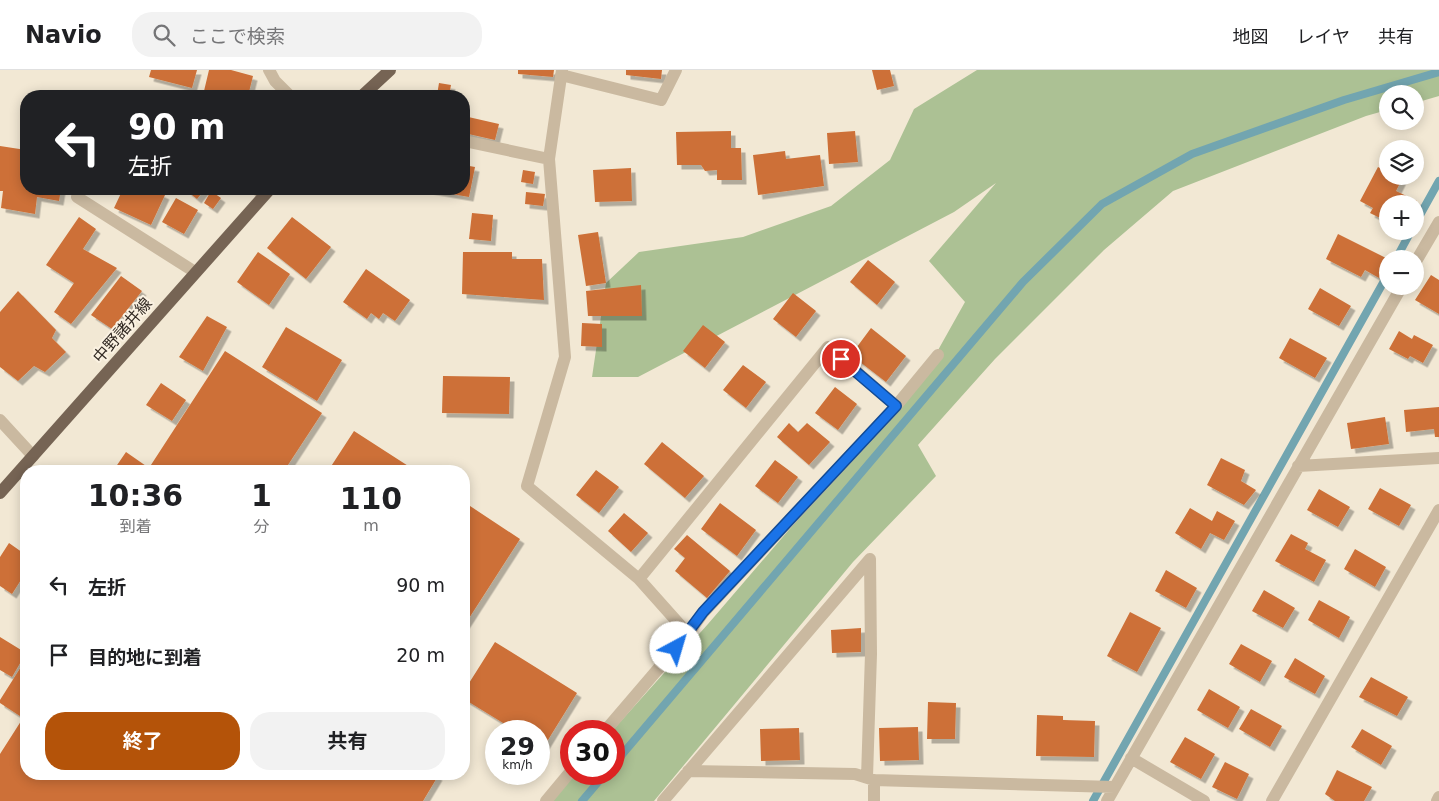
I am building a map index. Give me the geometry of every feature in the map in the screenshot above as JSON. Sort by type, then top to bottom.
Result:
[{"type":"main road","points":[[368,90],[390,70]]},
{"type":"main road","name":"中野諸井線","points":[[25,465],[260,195]]},
{"type":"main road","name":"中野諸井線","points":[[0,493],[20,471]]},
{"type":"street","points":[[269,70],[275,81],[284,90]]},
{"type":"street","points":[[676,70],[661,100],[562,72],[549,159],[565,357],[527,486],[639,578],[688,634]]},
{"type":"street","points":[[470,142],[549,159]]},
{"type":"street","points":[[77,197],[194,272]]},
{"type":"street","points":[[1423,250],[1439,222]]},
{"type":"street","points":[[1106,801],[1397,295]]},
{"type":"street","points":[[639,578],[828,347],[896,406]]},
{"type":"street","points":[[614,720],[688,634],[703,612],[896,406],[938,355]]},
{"type":"street","points":[[0,420],[33,456]]},
{"type":"street","points":[[1298,466],[1439,458]]},
{"type":"street","points":[[1272,801],[1439,510]]},
{"type":"street","points":[[663,801],[870,559],[870,779],[874,801]]},
{"type":"street","points":[[1131,758],[1204,801]]},
{"type":"street","points":[[688,772],[855,774],[870,779],[1114,786]]},
{"type":"street","points":[[546,801],[560,784]]},
{"type":"street","points":[[1437,801],[1439,797]]},
{"type":"green space","points":[[977,70],[1439,70],[1439,96],[1424,100],[1424,85],[1379,85],[1379,112],[1173,191],[1104,250],[995,359],[918,445],[936,476],[853,562],[654,801],[549,801],[564,785],[625,785],[625,720],[622,720],[708,624],[928,368],[965,302],[929,261],[996,183],[954,212],[638,377],[592,377],[606,283],[639,252],[743,237],[831,206],[890,160],[914,109]]},
{"type":"building","points":[[151,70],[197,70],[192,88],[149,77]]},
{"type":"building","points":[[209,70],[231,70],[253,76],[250,90],[204,90]]},
{"type":"building","points":[[518,70],[554,70],[553,77],[518,74]]},
{"type":"building","points":[[626,70],[662,70],[661,79],[626,75]]},
{"type":"building","points":[[872,70],[890,70],[894,86],[877,90]]},
{"type":"building","points":[[439,83],[451,85],[450,90],[438,90]]},
{"type":"building","points":[[470,117],[499,124],[495,140],[470,134]]},
{"type":"building","points":[[731,131],[731,148],[741,148],[742,180],[717,180],[717,170],[705,171],[701,165],[677,165],[676,132]]},
{"type":"building","points":[[855,131],[858,162],[829,164],[827,133]]},
{"type":"building","points":[[0,146],[20,149],[20,195],[60,195],[59,201],[37,197],[35,214],[1,208],[3,191],[0,191]]},
{"type":"building","points":[[785,151],[786,159],[820,155],[824,186],[758,195],[753,155]]},
{"type":"building","points":[[470,166],[475,167],[470,192]]},
{"type":"building","points":[[1378,167],[1379,185],[1399,185],[1396,191],[1404,195],[1379,195],[1379,218],[1370,213],[1373,208],[1360,201]]},
{"type":"building","points":[[631,168],[632,201],[595,202],[593,170]]},
{"type":"building","points":[[523,170],[535,172],[533,184],[521,182]]},
{"type":"building","points":[[526,192],[545,194],[543,206],[525,204]]},
{"type":"building","points":[[120,195],[165,195],[151,225],[114,208]]},
{"type":"building","points":[[192,195],[200,195],[197,199]]},
{"type":"building","points":[[209,195],[217,195],[221,198],[213,209],[204,203]]},
{"type":"building","points":[[176,198],[198,210],[184,234],[162,222]]},
{"type":"building","points":[[472,213],[493,215],[491,241],[469,239]]},
{"type":"building","points":[[79,217],[96,229],[83,249],[117,268],[71,324],[54,312],[74,283],[46,265]]},
{"type":"building","points":[[292,217],[331,247],[306,279],[267,248]]},
{"type":"building","points":[[598,232],[606,283],[586,286],[578,235]]},
{"type":"building","points":[[1338,234],[1379,254],[1379,278],[1365,270],[1361,277],[1326,259]]},
{"type":"building","points":[[258,252],[290,274],[269,305],[237,282]]},
{"type":"building","points":[[463,252],[512,252],[512,259],[542,259],[544,300],[462,294]]},
{"type":"building","points":[[868,260],[895,282],[877,305],[850,282]]},
{"type":"building","points":[[366,269],[410,300],[395,321],[383,313],[379,319],[371,313],[367,319],[343,302]]},
{"type":"building","points":[[1431,275],[1439,280],[1439,314],[1415,300],[1418,295],[1424,295],[1424,286]]},
{"type":"building","points":[[121,276],[142,291],[112,329],[91,315]]},
{"type":"building","points":[[641,285],[642,316],[588,316],[586,291]]},
{"type":"building","points":[[1320,288],[1351,306],[1339,326],[1308,309]]},
{"type":"building","points":[[18,291],[56,330],[52,338],[66,352],[45,372],[34,366],[18,381],[0,367],[0,312]]},
{"type":"building","points":[[793,293],[816,311],[796,337],[773,319]]},
{"type":"building","points":[[207,316],[227,327],[203,371],[179,357]]},
{"type":"building","points":[[582,323],[602,324],[602,347],[581,346]]},
{"type":"building","points":[[703,325],[725,342],[705,368],[683,351]]},
{"type":"building","points":[[286,327],[342,360],[317,401],[262,367]]},
{"type":"building","points":[[871,328],[906,356],[886,382],[851,355]]},
{"type":"building","points":[[1399,331],[1412,339],[1414,335],[1433,345],[1423,363],[1410,356],[1408,359],[1389,349]]},
{"type":"building","points":[[1290,338],[1327,358],[1315,378],[1279,358]]},
{"type":"building","points":[[225,351],[322,413],[288,465],[151,465]]},
{"type":"building","points":[[743,365],[766,382],[746,408],[723,390]]},
{"type":"building","points":[[443,376],[510,377],[509,414],[442,413]]},
{"type":"building","points":[[161,383],[186,400],[172,421],[146,405]]},
{"type":"building","points":[[835,387],[857,404],[838,430],[815,413]]},
{"type":"building","points":[[1439,407],[1439,437],[1435,437],[1434,429],[1406,432],[1404,410]]},
{"type":"building","points":[[1385,417],[1389,444],[1351,449],[1347,423]]},
{"type":"building","points":[[789,423],[798,432],[807,423],[830,442],[809,465],[777,437]]},
{"type":"building","points":[[354,431],[407,465],[332,465]]},
{"type":"building","points":[[662,442],[704,476],[685,498],[644,464]]},
{"type":"building","points":[[126,452],[145,465],[117,465]]},
{"type":"building","points":[[1221,458],[1245,470],[1241,481],[1256,490],[1244,505],[1207,485]]},
{"type":"building","points":[[775,460],[798,477],[778,503],[755,486]]},
{"type":"building","points":[[596,470],[619,487],[599,513],[576,495]]},
{"type":"building","points":[[1380,488],[1411,505],[1399,526],[1368,509]]},
{"type":"building","points":[[1319,489],[1350,507],[1338,527],[1307,510]]},
{"type":"building","points":[[720,503],[756,530],[737,556],[701,529]]},
{"type":"building","points":[[470,506],[520,539],[470,617]]},
{"type":"building","points":[[1190,508],[1212,521],[1217,511],[1235,521],[1224,540],[1210,533],[1201,549],[1175,533]]},
{"type":"building","points":[[624,513],[648,533],[631,552],[608,531]]},
{"type":"building","points":[[1291,534],[1308,543],[1305,549],[1326,560],[1314,582],[1275,561]]},
{"type":"building","points":[[687,535],[730,571],[707,598],[675,571],[685,558],[674,549]]},
{"type":"building","points":[[9,543],[20,551],[20,581],[12,594],[0,586],[0,557]]},
{"type":"building","points":[[1355,549],[1386,567],[1375,587],[1344,569]]},
{"type":"building","points":[[1166,570],[1197,588],[1186,608],[1155,591]]},
{"type":"building","points":[[1264,590],[1295,608],[1283,628],[1252,611]]},
{"type":"building","points":[[1319,600],[1350,617],[1339,638],[1308,620]]},
{"type":"building","points":[[1130,612],[1161,628],[1137,672],[1107,656]]},
{"type":"building","points":[[861,628],[861,652],[832,653],[831,630]]},
{"type":"building","points":[[0,637],[20,649],[20,663],[12,677],[0,670]]},
{"type":"building","points":[[495,642],[577,693],[550,737],[550,720],[498,720],[470,703],[470,682]]},
{"type":"building","points":[[1241,644],[1272,661],[1260,682],[1229,664]]},
{"type":"building","points":[[1295,658],[1325,676],[1315,694],[1284,677]]},
{"type":"building","points":[[20,668],[20,716],[0,703],[0,700]]},
{"type":"building","points":[[1371,677],[1408,697],[1397,716],[1359,697]]},
{"type":"building","points":[[1209,689],[1240,707],[1228,728],[1197,710]]},
{"type":"building","points":[[928,702],[956,703],[955,739],[927,739]]},
{"type":"building","points":[[1251,709],[1282,726],[1270,747],[1239,729]]},
{"type":"building","points":[[1037,715],[1063,716],[1063,720],[1095,721],[1094,757],[1036,756]]},
{"type":"building","points":[[20,723],[20,780],[436,780],[423,801],[0,801],[0,754]]},
{"type":"building","points":[[918,727],[919,760],[880,761],[879,728]]},
{"type":"building","points":[[799,728],[800,760],[761,761],[760,729]]},
{"type":"building","points":[[1362,729],[1392,746],[1381,765],[1351,747]]},
{"type":"building","points":[[1185,737],[1215,754],[1201,779],[1170,762]]},
{"type":"building","points":[[1225,762],[1249,774],[1237,799],[1212,787]]},
{"type":"building","points":[[1337,770],[1372,787],[1364,801],[1335,801],[1325,794]]},
{"type":"waterway","points":[[625,751],[1023,282],[1102,204],[1192,154],[1344,100],[1439,72]]},
{"type":"waterway","points":[[1424,208],[1439,181]]},
{"type":"waterway","points":[[1401,250],[1406,240]]},
{"type":"waterway","points":[[1093,801],[1379,290]]},
{"type":"waterway","points":[[582,801],[596,785]]},
{"type":"route","points":[[676,648],[703,612],[896,406],[841,359]]}]
